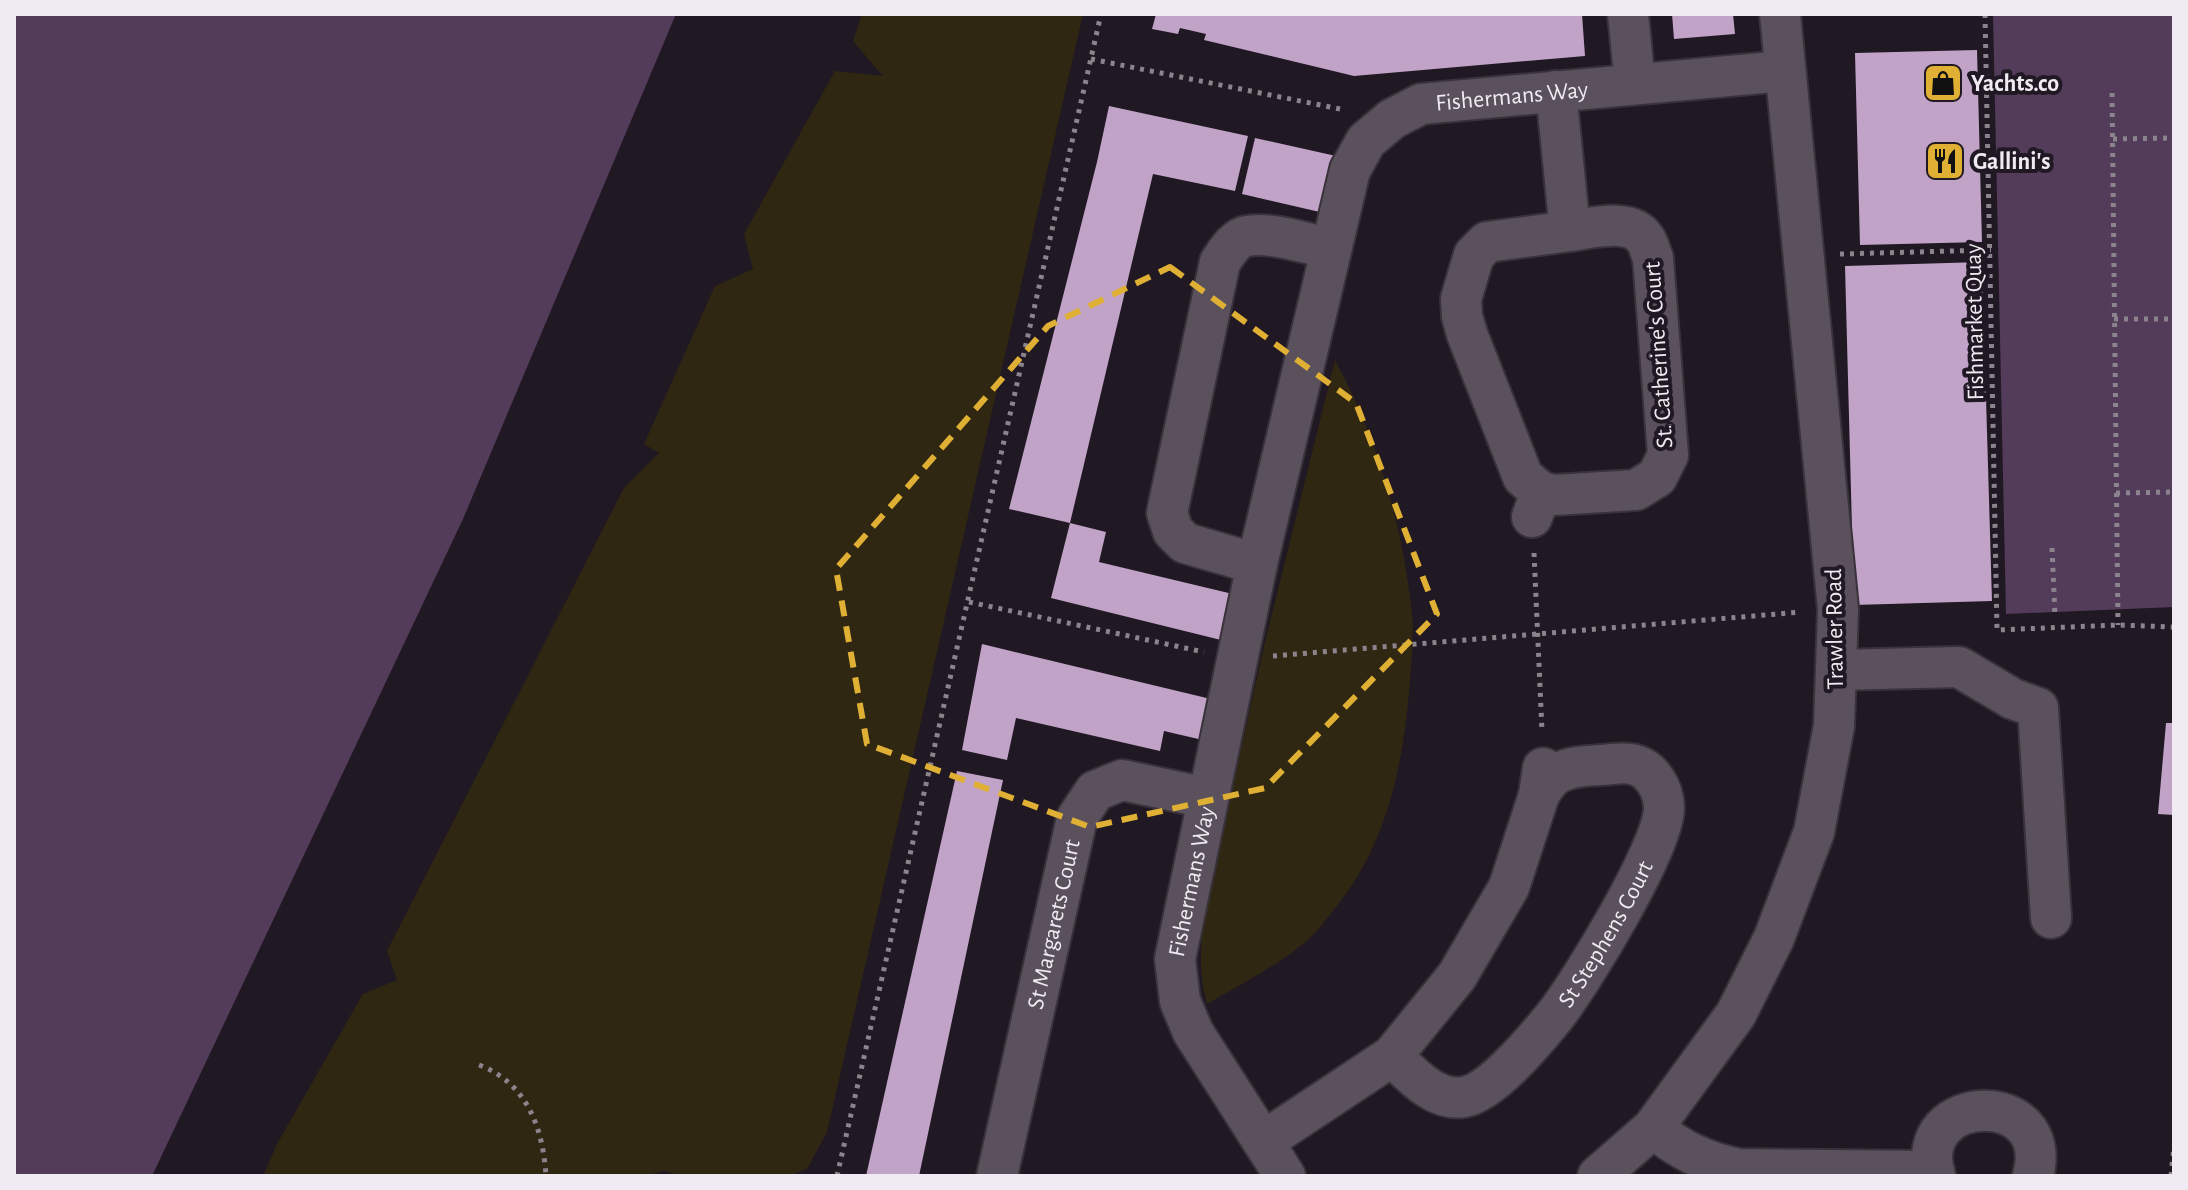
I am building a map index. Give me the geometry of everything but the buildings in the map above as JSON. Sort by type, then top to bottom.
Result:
[{"type":"street","points":[[1628,14],[1635,84]]},
{"type":"street","name":"Trawler Road","points":[[1598,1176],[1653,1128],[1736,1014],[1774,938],[1814,832],[1834,726],[1838,609],[1780,14]]},
{"type":"street","name":"Fishermans Way","points":[[1285,1176],[1193,1032],[1180,1001],[1175,959],[1257,564],[1350,170],[1366,141],[1392,119],[1421,104],[1784,71]]},
{"type":"street","points":[[1556,91],[1570,231]]},
{"type":"street","name":"St. Catherine's Court","points":[[1614,225],[1629,227],[1644,236],[1653,258],[1668,455],[1657,477],[1636,490],[1554,495],[1536,504],[1467,334],[1461,299],[1474,255],[1487,242],[1570,231],[1614,225]]},
{"type":"street","points":[[1257,564],[1185,543],[1173,531],[1167,513],[1220,262],[1231,246],[1245,236],[1263,235],[1331,249]]},
{"type":"street","points":[[1836,670],[1959,667],[2013,699],[2038,708],[2051,918]]},
{"type":"street","name":"St Stephens Court","points":[[1392,1056],[1419,1082],[1450,1097],[1465,1097],[1480,1091],[1503,1072],[1554,1016],[1592,959],[1662,830],[1663,794],[1647,771],[1632,763],[1572,767],[1547,781],[1541,780]]},
{"type":"street","name":"St Margarets Court","points":[[997,1176],[1077,818],[1095,791],[1122,780],[1207,798]]},
{"type":"street","points":[[1264,1141],[1392,1056],[1457,976],[1509,887],[1541,780]]},
{"type":"street","points":[[1653,1128],[1692,1156],[1739,1169],[1934,1174],[1934,1147],[1946,1125],[1967,1112],[1991,1109],[2014,1118],[2030,1137],[2036,1161],[2033,1176]]},
{"type":"path","points":[[836,1176],[1101,14]]},
{"type":"path","name":"Fishmarket Quay","points":[[1985,14],[1997,630],[2118,625]]},
{"type":"path","points":[[1091,59],[1392,119]]},
{"type":"path","points":[[2112,93],[2118,625],[2174,627]]},
{"type":"path","points":[[2113,139],[2174,138]]},
{"type":"path","points":[[1802,255],[1991,250]]},
{"type":"path","points":[[2114,319],[2174,319]]},
{"type":"path","points":[[2116,493],[2174,492]]},
{"type":"path","points":[[1536,504],[1541,780]]},
{"type":"path","points":[[2052,548],[2055,616]]},
{"type":"path","points":[[969,602],[1237,659],[1838,609]]},
{"type":"path","points":[[479,1065],[500,1073],[533,1111],[545,1158],[546,1176]]},
{"type":"path","points":[[2171,1176],[2174,1146]]},
{"type":"highlighted area","points":[[1170,267],[1356,403],[1437,614],[1265,788],[1090,827],[867,744],[836,569],[1048,326]]},
{"type":"shaded area","points":[[14,14],[676,14],[463,519],[152,1176],[14,1176]]},
{"type":"shaded area","points":[[862,14],[1083,14],[827,1132],[807,1169],[789,1176],[684,1176],[663,1171],[645,1176],[263,1176],[277,1144],[363,994],[397,980],[387,951],[624,488],[659,453],[644,444],[715,286],[753,269],[744,234],[835,71],[883,76],[853,41]]},
{"type":"shaded area","points":[[1993,14],[2174,14],[2174,607],[2006,614]]},
{"type":"shaded area","points":[[1335,360],[1376,451],[1395,515],[1408,580],[1412,643],[1406,722],[1396,780],[1366,861],[1351,887],[1312,936],[1260,974],[1207,1004],[1201,953],[1207,901],[1265,642]]},
{"type":"place","name":"Yachts.co","points":[[1943,83]]},
{"type":"place","name":"Gallini's","points":[[1945,161]]}]
